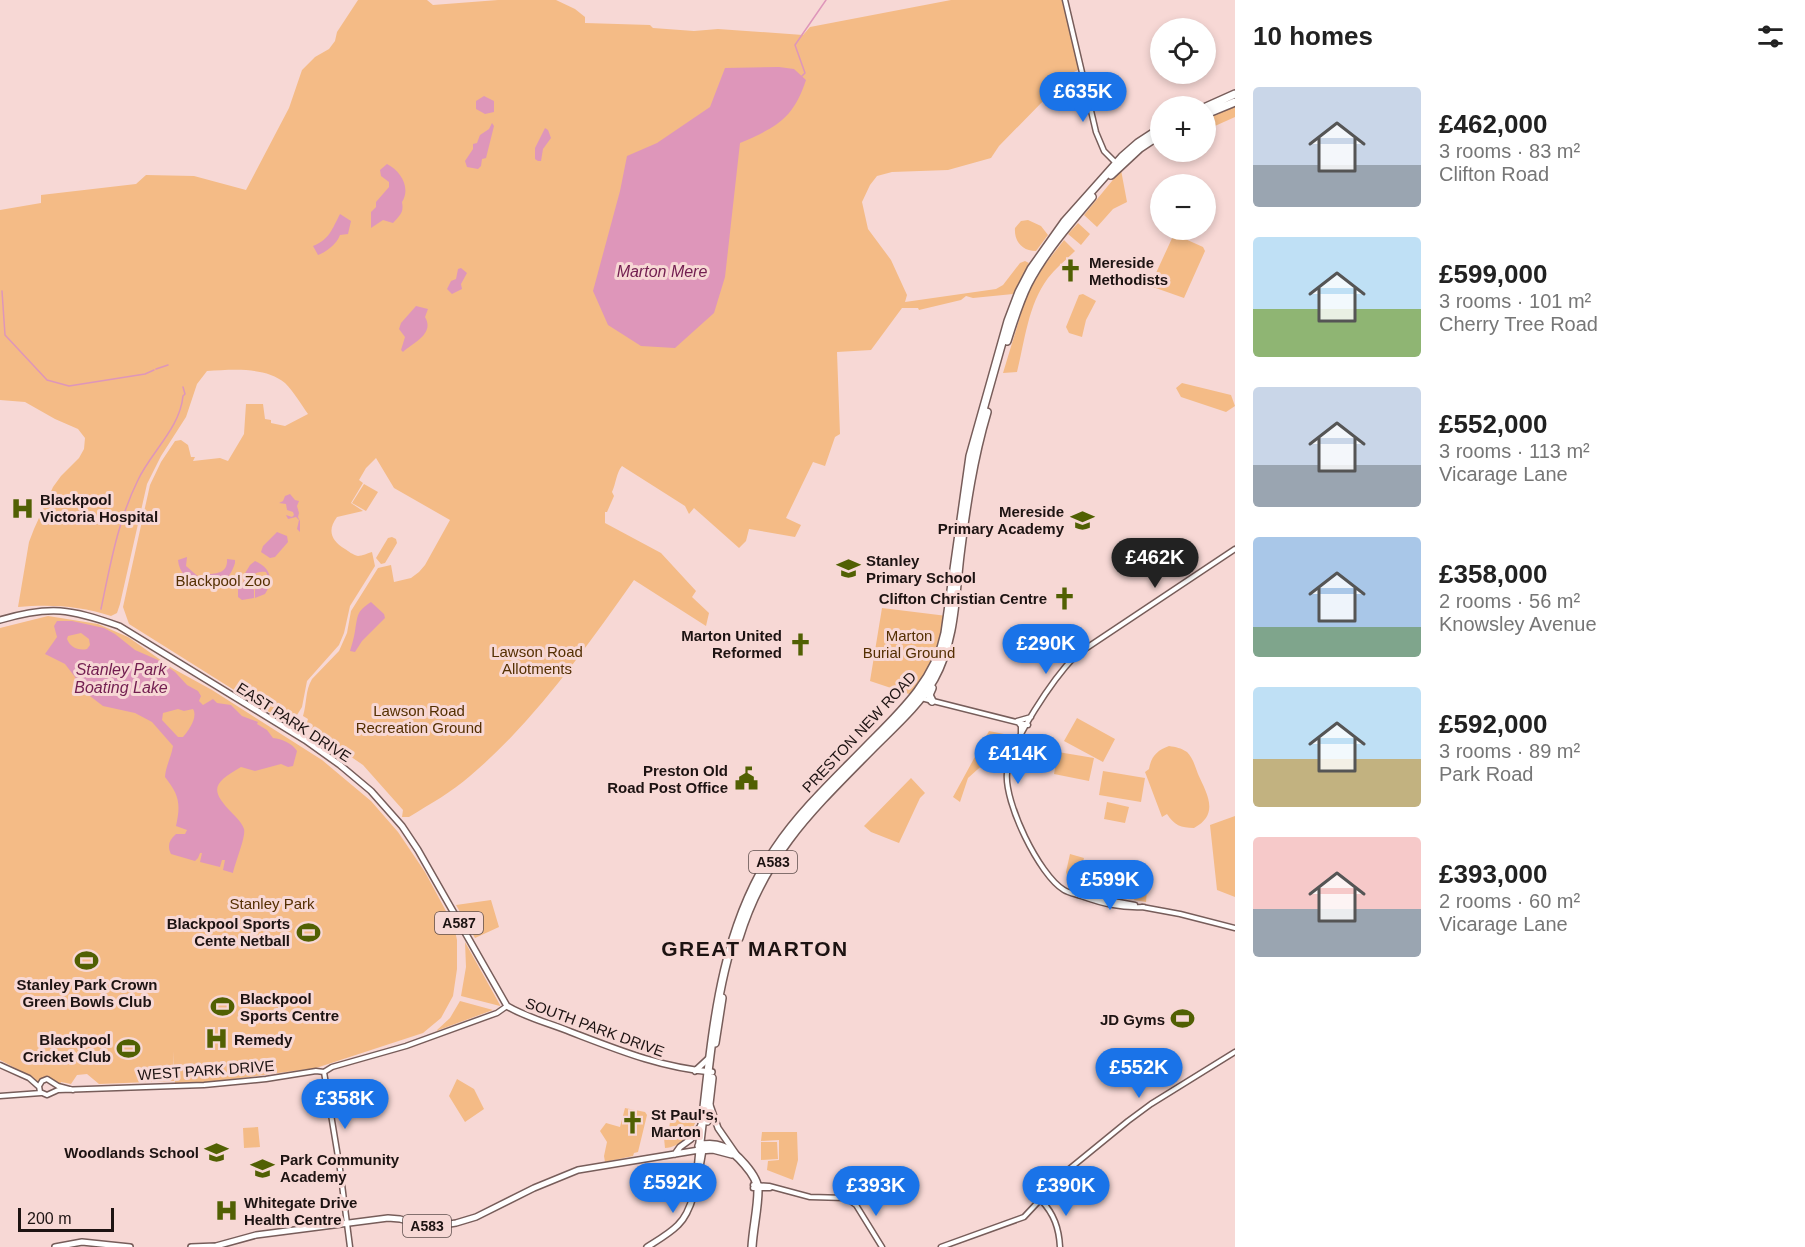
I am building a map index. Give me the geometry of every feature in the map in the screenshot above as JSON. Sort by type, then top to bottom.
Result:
[{"type":"highway","points":[[1216,103],[1235,94]]},
{"type":"highway","points":[[1216,110],[1235,102]]},
{"type":"highway","name":"PRESTON NEW ROAD","points":[[701,1148],[710,1100],[709,1058],[715,1012],[737,927],[760,873],[795,823],[898,714],[918,697],[933,669],[941,651],[971,450],[1008,321],[1023,284],[1065,221],[1116,162],[1150,135]]},
{"type":"highway","name":"PRESTON NEW ROAD","points":[[701,1148],[706,1088],[728,973],[742,928],[764,876],[774,858],[802,822],[918,697],[938,671],[948,647],[975,457],[1017,312],[1038,262],[1089,201],[1116,162],[1150,141]]},
{"type":"highway","name":"A583","points":[[932,701],[930,693],[943,667],[948,647]]},
{"type":"highway","points":[[701,1148],[722,1146],[730,1150],[746,1167],[755,1186],[756,1198],[752,1247]]},
{"type":"main road","name":"EAST PARK DRIVE","points":[[0,620],[36,610],[56,610],[87,615],[119,626],[339,763],[371,791],[407,834],[507,1006]]},
{"type":"main road","name":"SOUTH PARK DRIVE","points":[[507,1006],[525,1016],[636,1057],[695,1071],[710,1072]]},
{"type":"main road","points":[[706,1088],[703,1079],[695,1071],[709,1058]]},
{"type":"main road","name":"PRESTON NEW ROAD","points":[[710,1100],[716,1124],[735,1156]]},
{"type":"main road","points":[[675,1154],[692,1138],[702,1124]]},
{"type":"main road","points":[[647,1247],[668,1234],[686,1217],[692,1203],[701,1148]]},
{"type":"main road","name":"A583","points":[[191,1247],[216,1246],[242,1237],[347,1222],[394,1218],[430,1227],[456,1223],[477,1217],[569,1173],[606,1164],[701,1148]]},
{"type":"main road","points":[[56,1247],[82,1242],[130,1247]]},
{"type":"street","points":[[1065,0],[1096,132],[1101,145],[1116,162]]},
{"type":"street","points":[[1020,737],[1060,674],[1076,655],[1235,549]]},
{"type":"street","points":[[918,697],[1028,725]]},
{"type":"street","points":[[1017,721],[1033,716]]},
{"type":"street","points":[[1017,721],[1022,729],[1007,773],[1008,790],[1012,807],[1046,873],[1064,890],[1099,903],[1121,908],[1144,907],[1235,928]]},
{"type":"street","name":"WEST PARK DRIVE","points":[[53,1092],[58,1090],[190,1087],[316,1071],[324,1072],[332,1067],[406,1046],[497,1013],[507,1006]]},
{"type":"street","points":[[941,1247],[1018,1220],[1028,1213],[1083,1157],[1133,1117],[1235,1052]]},
{"type":"street","points":[[0,1065],[29,1078],[42,1081],[47,1079],[54,1083],[53,1092],[47,1095],[41,1093],[0,1096]]},
{"type":"street","points":[[324,1072],[350,1247]]},
{"type":"street","points":[[29,1078],[39,1087],[41,1093]]},
{"type":"street","points":[[26,1094],[39,1087],[42,1081]]},
{"type":"street","name":"WEST PARK DRIVE","points":[[54,1083],[74,1090]]},
{"type":"street","points":[[755,1186],[771,1187],[810,1197],[838,1196],[850,1200],[859,1209],[882,1247]]},
{"type":"street","points":[[1041,1200],[1051,1211],[1056,1222],[1060,1247]]},
{"type":"green space","points":[[358,0],[427,0],[433,5],[498,0],[556,0],[575,9],[585,17],[585,23],[650,25],[653,28],[694,31],[718,29],[803,35],[810,27],[951,0],[1065,0],[1078,68],[1056,81],[1048,96],[999,146],[991,158],[948,170],[892,172],[877,176],[862,202],[868,229],[891,260],[907,295],[905,302],[996,289],[1003,285],[1020,263],[1025,261],[1029,263],[1013,294],[973,298],[966,296],[961,300],[919,310],[918,308],[902,308],[871,350],[837,352],[840,434],[835,437],[825,466],[813,462],[786,518],[801,525],[795,537],[749,529],[746,541],[739,548],[694,508],[689,514],[685,506],[622,466],[612,492],[614,496],[605,512],[605,523],[661,553],[696,591],[692,597],[709,613],[706,626],[634,580],[558,683],[516,732],[463,782],[409,817],[402,817],[403,810],[363,765],[306,726],[308,719],[303,716],[312,679],[339,651],[347,633],[351,611],[378,568],[391,565],[394,582],[411,578],[425,565],[450,520],[394,488],[376,458],[366,468],[359,480],[363,483],[351,503],[363,511],[337,517],[331,531],[336,542],[352,554],[360,556],[372,552],[375,566],[350,606],[339,645],[307,681],[302,707],[292,723],[274,715],[129,624],[123,607],[150,485],[175,441],[181,440],[188,445],[191,457],[195,457],[193,461],[220,458],[228,461],[244,434],[246,404],[263,404],[265,419],[285,426],[308,414],[285,383],[258,371],[237,370],[207,371],[197,384],[186,417],[161,456],[147,484],[120,604],[117,613],[111,616],[65,607],[18,607],[29,542],[34,529],[53,487],[79,458],[84,449],[85,438],[78,429],[25,402],[0,400],[0,210],[41,203],[41,195],[136,184],[146,175],[194,176],[246,190],[289,108],[302,70],[315,57],[329,49]]},
{"type":"green space","points":[[1235,102],[1235,117],[1216,126],[1216,110]]},
{"type":"green space","points":[[1121,170],[1127,202],[1113,209],[1097,227],[1084,215]]},
{"type":"green space","points":[[1028,220],[1041,226],[1048,235],[1036,251],[1023,247],[1016,237],[1015,228],[1021,221]]},
{"type":"green space","points":[[1078,223],[1090,234],[1081,245],[1068,234]]},
{"type":"green space","points":[[1064,240],[1075,251],[1041,288],[1028,323],[1017,372],[1003,373],[1026,297],[1043,267]]},
{"type":"green space","points":[[1171,240],[1187,240],[1203,247],[1205,251],[1184,298],[1150,286]]},
{"type":"green space","points":[[1083,294],[1096,301],[1086,320],[1082,337],[1069,333],[1066,327],[1079,295]]},
{"type":"green space","points":[[1182,383],[1231,395],[1235,406],[1226,412],[1181,397],[1176,388]]},
{"type":"green space","points":[[364,484],[378,492],[366,511],[352,503]]},
{"type":"green space","points":[[392,537],[397,543],[385,563],[381,564],[376,558],[388,538]]},
{"type":"green space","name":"Marton Burial Ground","points":[[882,608],[947,616],[941,651],[915,696],[870,681]]},
{"type":"green space","name":"Stanley Park","points":[[48,616],[98,624],[128,637],[172,668],[212,690],[322,760],[371,801],[398,832],[425,872],[454,926],[457,940],[457,969],[453,996],[441,1018],[423,1033],[316,1068],[210,1082],[175,1084],[173,1051],[174,1081],[99,1084],[87,1074],[77,1075],[71,1084],[61,1082],[60,1085],[49,1077],[38,1083],[34,1078],[0,1060],[0,628]]},
{"type":"green space","points":[[1077,718],[1115,739],[1103,762],[1064,741]]},
{"type":"green space","points":[[989,731],[1004,734],[996,743],[987,761],[968,778],[960,802],[953,797]]},
{"type":"green space","points":[[1169,746],[1189,754],[1208,796],[1207,816],[1194,828],[1178,825],[1167,814],[1162,817],[1145,772],[1149,769],[1155,754]]},
{"type":"green space","points":[[1058,752],[1094,758],[1089,781],[1054,774]]},
{"type":"green space","points":[[1103,771],[1145,778],[1141,802],[1099,795]]},
{"type":"green space","points":[[911,778],[925,793],[920,798],[899,843],[871,832],[864,826]]},
{"type":"green space","points":[[1107,802],[1129,807],[1125,823],[1104,819]]},
{"type":"green space","points":[[1235,816],[1235,897],[1217,890],[1210,825]]},
{"type":"green space","points":[[1070,854],[1084,858],[1079,878],[1067,876]]},
{"type":"green space","points":[[1135,873],[1138,873],[1138,887],[1145,887],[1147,890],[1146,902],[1134,900],[1138,891],[1132,888]]},
{"type":"green space","points":[[491,900],[499,927],[475,938],[456,905]]},
{"type":"green space","points":[[465,942],[500,1006],[461,996],[466,967]]},
{"type":"green space","points":[[460,1001],[493,1010],[436,1031],[450,1018]]},
{"type":"green space","points":[[457,1079],[474,1089],[484,1109],[465,1122],[449,1096]]},
{"type":"green space","points":[[625,1108],[645,1112],[647,1115],[638,1152],[633,1156],[605,1162],[607,1142],[600,1131],[606,1123],[620,1127]]},
{"type":"green space","points":[[671,1115],[697,1117],[686,1138],[676,1145],[665,1148],[663,1128],[669,1129]]},
{"type":"green space","points":[[258,1127],[260,1147],[244,1148],[243,1128]]},
{"type":"green space","points":[[762,1132],[797,1132],[798,1160],[793,1180],[767,1170],[768,1161],[779,1160],[779,1140],[761,1141]]},
{"type":"green space","points":[[761,1142],[777,1142],[778,1159],[761,1160]]},
{"type":"water","name":"Marton Mere","points":[[725,68],[794,69],[806,80],[795,104],[782,120],[764,132],[740,143],[725,277],[714,313],[675,348],[641,346],[608,325],[593,291],[627,156],[657,143],[710,107]]},
{"type":"water","points":[[484,96],[494,101],[494,112],[485,114],[476,109],[476,101]]},
{"type":"water","points":[[492,123],[494,126],[486,158],[482,159],[478,169],[467,167],[465,161],[473,149],[473,144],[477,143],[480,135],[489,129]]},
{"type":"water","points":[[545,128],[551,138],[543,149],[541,161],[538,161],[535,159],[535,148]]},
{"type":"water","points":[[387,164],[397,171],[405,186],[402,211],[393,223],[383,220],[371,228],[371,212],[389,187],[389,182],[381,176],[380,170]]},
{"type":"water","points":[[340,214],[351,221],[348,234],[340,235],[331,247],[318,255],[313,246],[327,237]]},
{"type":"water","points":[[461,268],[467,273],[461,284],[462,289],[452,294],[447,289],[451,281],[456,279],[458,269]]},
{"type":"water","points":[[416,306],[428,309],[425,317],[427,328],[422,338],[403,352],[401,350],[405,337],[399,329],[401,323]]},
{"type":"water","points":[[290,494],[299,501],[297,506],[300,521],[300,532],[297,529],[299,520],[296,517],[288,519],[286,515],[292,517],[293,512],[287,510],[286,504],[279,503]]},
{"type":"water","points":[[277,532],[287,536],[288,542],[275,557],[270,558],[261,552],[263,546]]},
{"type":"water","points":[[187,557],[186,566],[201,579],[207,574],[218,573],[224,569],[227,559],[235,560],[235,563],[230,575],[222,582],[212,587],[199,589],[180,569],[178,560]]},
{"type":"water","points":[[255,561],[268,571],[270,579],[268,589],[265,594],[255,598],[255,589],[263,588],[268,577],[266,572],[255,574],[249,584],[254,590],[254,598],[242,600],[238,597],[238,588],[244,581],[244,575],[250,565]]},
{"type":"water","points":[[371,602],[384,614],[385,618],[362,641],[355,652],[350,651],[358,614]]},
{"type":"water","name":"Stanley Park Boating Lake","points":[[57,621],[72,621],[104,628],[135,650],[158,660],[175,672],[187,685],[198,691],[201,696],[199,701],[203,705],[213,699],[217,703],[231,705],[242,716],[258,722],[257,724],[267,730],[273,738],[286,742],[297,751],[293,766],[288,767],[281,764],[255,771],[241,767],[220,782],[217,792],[220,798],[244,829],[233,873],[223,870],[225,860],[222,860],[220,867],[200,862],[202,853],[195,861],[171,854],[169,843],[176,834],[185,834],[187,830],[176,826],[178,800],[165,777],[173,746],[152,722],[135,713],[103,706],[78,687],[75,677],[65,664],[45,654],[57,637],[54,626]],"holes":[[[81,633],[89,639],[90,645],[87,649],[75,648],[67,639],[68,636]],[[178,709],[184,711],[193,709],[194,712],[192,723],[183,737],[178,737],[162,720],[163,713]]]},
{"type":"waterway","points":[[802,76],[805,73],[795,45],[826,0]]},
{"type":"waterway","points":[[2,291],[5,335],[47,380],[69,386],[145,374],[154,370]]},
{"type":"waterway","points":[[156,369],[168,365]]},
{"type":"waterway","points":[[101,609],[115,543],[125,511],[144,470],[177,419],[185,394],[183,387]]},
{"type":"place","name":"Mereside Methodists","points":[[1071,271]]},
{"type":"place","name":"Blackpool Victoria Hospital","points":[[22,508]]},
{"type":"place","name":"Mereside Primary Academy","points":[[1082,520]]},
{"type":"place","name":"Stanley Primary School","points":[[848,569]]},
{"type":"place","name":"Clifton Christian Centre","points":[[1065,598]]},
{"type":"place","name":"Marton United Reformed","points":[[800,644]]},
{"type":"place","name":"Preston Old Road Post Office","points":[[746,779]]},
{"type":"place","name":"Blackpool Sports Cente Netball","points":[[308,932]]},
{"type":"place","name":"Stanley Park Crown Green Bowls Club","points":[[87,960]]},
{"type":"place","name":"Blackpool Sports Centre","points":[[222,1007]]},
{"type":"place","name":"JD Gyms","points":[[1183,1019]]},
{"type":"place","name":"Remedy","points":[[216,1039]]},
{"type":"place","name":"Blackpool Cricket Club","points":[[129,1048]]},
{"type":"place","name":"St Paul's, Marton","points":[[633,1123]]},
{"type":"place","name":"Woodlands School","points":[[217,1152]]},
{"type":"place","name":"Park Community Academy","points":[[262,1168]]},
{"type":"place","name":"Whitegate Drive Health Centre","points":[[226,1211]]},
{"type":"district","name":"GREAT MARTON","points":[[755,948]]},
{"type":"park label","name":"Blackpool Zoo","points":[[223,580]]},
{"type":"park label","name":"Lawson Road Allotments","points":[[537,660]]},
{"type":"park label","name":"Lawson Road Recreation Ground","points":[[419,718]]}]
